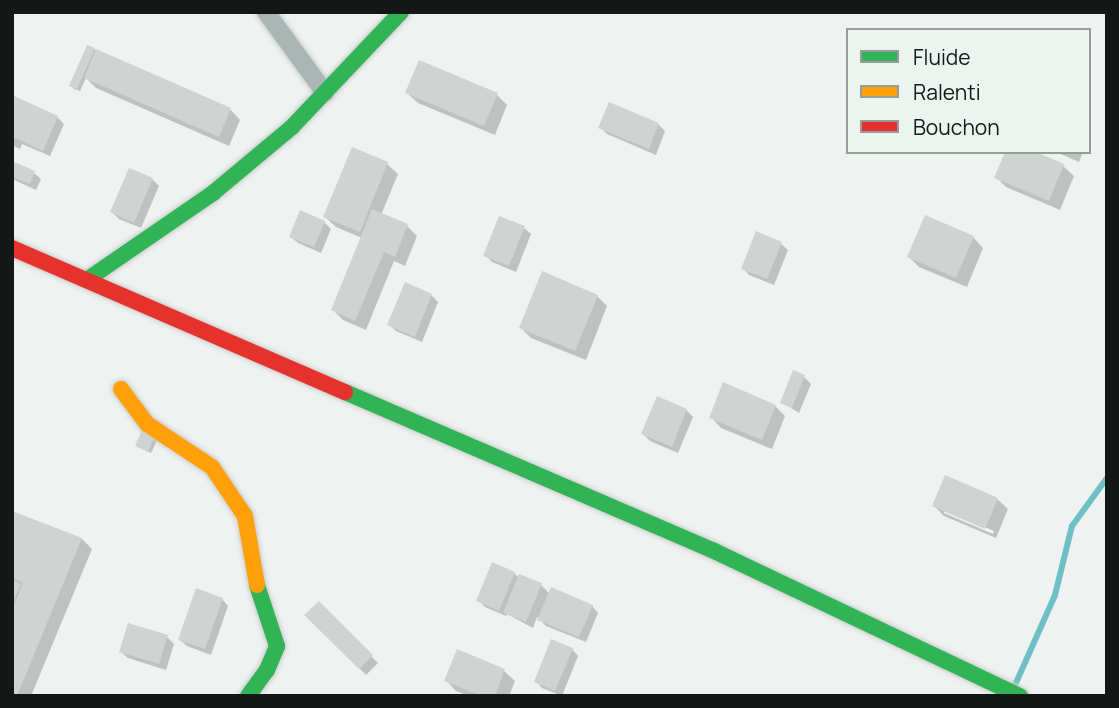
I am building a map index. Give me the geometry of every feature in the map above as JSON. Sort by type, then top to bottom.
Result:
[{"type":"main road","points":[[88,279],[213,193],[292,127],[401,12]]},
{"type":"main road","points":[[12,248],[714,551],[1020,696]]},
{"type":"main road","points":[[121,389],[147,424],[212,467],[245,516],[258,588],[276,646],[267,670],[248,696]]},
{"type":"street","points":[[266,12],[325,93]]},
{"type":"building","points":[[87,45],[95,48],[77,89],[69,86]]},
{"type":"building","points":[[96,49],[231,108],[219,137],[84,78]]},
{"type":"building","points":[[419,60],[498,93],[484,126],[405,93]]},
{"type":"building","points":[[12,95],[58,116],[43,151],[15,138],[12,144]]},
{"type":"building","points":[[609,102],[659,123],[649,149],[598,128]]},
{"type":"building","points":[[352,147],[388,162],[360,232],[323,217]]},
{"type":"building","points":[[1004,154],[1041,154],[1064,164],[1049,201],[994,178]]},
{"type":"building","points":[[12,161],[35,171],[30,184],[12,177]]},
{"type":"building","points":[[129,168],[153,178],[134,223],[110,212]]},
{"type":"building","points":[[372,209],[408,224],[395,257],[384,252],[355,321],[331,310]]},
{"type":"building","points":[[300,210],[325,221],[314,247],[289,237]]},
{"type":"building","points":[[925,215],[974,236],[956,278],[907,257]]},
{"type":"building","points":[[499,216],[525,226],[509,266],[483,256]]},
{"type":"building","points":[[756,231],[782,242],[767,279],[741,269]]},
{"type":"building","points":[[542,271],[598,295],[575,351],[519,328]]},
{"type":"building","points":[[405,282],[432,294],[415,337],[387,325]]},
{"type":"building","points":[[793,370],[805,375],[792,408],[780,403]]},
{"type":"building","points":[[723,382],[776,405],[762,440],[709,418]]},
{"type":"building","points":[[657,396],[687,409],[672,447],[641,434]]},
{"type":"building","points":[[144,426],[157,431],[148,452],[135,446]]},
{"type":"building","points":[[945,475],[998,498],[985,529],[932,506]]},
{"type":"building","points":[[12,511],[82,538],[17,696],[12,696],[12,609],[23,583],[12,578]]},
{"type":"building","points":[[492,562],[515,572],[499,611],[476,601]]},
{"type":"building","points":[[519,574],[542,583],[526,622],[503,613]]},
{"type":"building","points":[[12,580],[21,584],[12,605]]},
{"type":"building","points":[[551,587],[593,605],[579,637],[537,620]]},
{"type":"building","points":[[196,588],[223,598],[205,649],[178,640]]},
{"type":"building","points":[[319,601],[373,655],[359,669],[304,615]]},
{"type":"building","points":[[128,623],[168,635],[159,664],[119,652]]},
{"type":"building","points":[[551,639],[573,648],[555,691],[534,682]]},
{"type":"building","points":[[457,649],[505,669],[495,696],[481,696],[444,681]]},
{"type":"waterway","points":[[1015,685],[1055,595],[1072,526],[1107,478]]},
{"type":"traffic: fast","points":[[88,279],[213,193],[292,127],[401,12]]},
{"type":"traffic: fast","points":[[345,392],[714,551],[1020,696]]},
{"type":"traffic: fast","points":[[248,696],[267,670],[277,646],[257,585]]},
{"type":"traffic: slow","points":[[121,389],[147,424],[212,467],[245,516],[257,585]]},
{"type":"traffic: jam","points":[[12,248],[345,392]]}]
